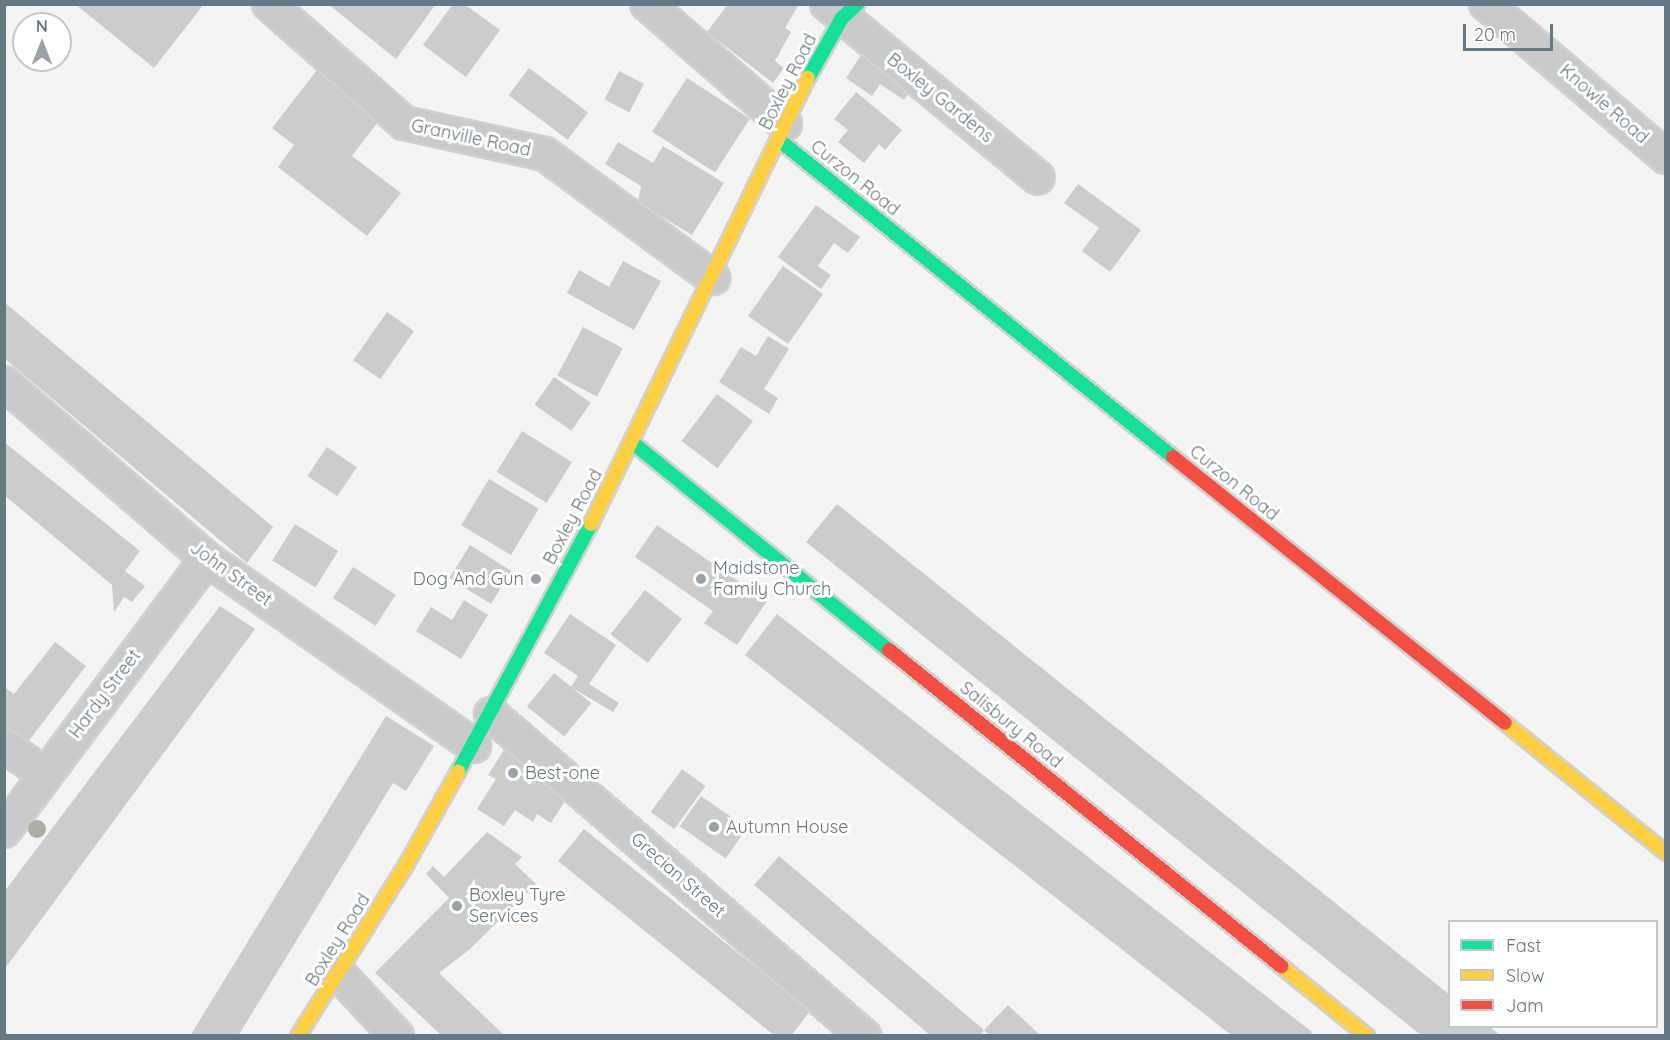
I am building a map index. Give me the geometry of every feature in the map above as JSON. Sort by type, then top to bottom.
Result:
[{"type":"street","name":"Granville Road","points":[[269,4],[404,123],[545,154],[713,278]]},
{"type":"street","points":[[647,4],[782,132]]},
{"type":"street","name":"Knowle Road","points":[[1486,4],[1665,157]]},
{"type":"street","name":"Boxley Road","points":[[298,1035],[339,974],[491,714],[633,443],[842,9]]},
{"type":"street","name":"Boxley Gardens","points":[[842,9],[1038,178]]},
{"type":"street","name":"Curzon Road","points":[[782,132],[1665,854]]},
{"type":"street","name":"John Street","points":[[4,383],[207,559],[474,746]]},
{"type":"street","name":"Salisbury Road","points":[[633,443],[1367,1035]]},
{"type":"street","name":"Hardy Street","points":[[4,831],[207,559]]},
{"type":"street","name":"Grecian Street","points":[[491,714],[864,1035]]},
{"type":"street","points":[[4,746],[45,774]]},
{"type":"street","points":[[339,974],[397,1035]]},
{"type":"building","points":[[75,4],[204,4],[154,68]]},
{"type":"building","points":[[328,4],[436,4],[396,59]]},
{"type":"building","points":[[453,4],[464,4],[500,30],[466,77],[423,45]]},
{"type":"building","points":[[728,4],[799,4],[785,28],[791,32],[775,61],[784,68],[773,83],[707,32]]},
{"type":"building","points":[[865,49],[915,83],[904,100],[880,84],[872,96],[846,78]]},
{"type":"building","points":[[321,65],[384,114],[352,156],[401,193],[367,236],[278,167],[294,145],[272,128]]},
{"type":"building","points":[[529,68],[588,113],[568,140],[509,95]]},
{"type":"building","points":[[619,71],[644,84],[629,112],[604,100]]},
{"type":"building","points":[[687,78],[750,119],[715,173],[652,132]]},
{"type":"building","points":[[856,92],[902,130],[885,150],[879,144],[864,163],[838,142],[848,130],[834,119]]},
{"type":"building","points":[[618,142],[653,163],[663,146],[724,183],[692,235],[638,202],[641,186],[605,164]]},
{"type":"building","points":[[1078,184],[1141,230],[1110,272],[1082,251],[1099,228],[1064,203]]},
{"type":"building","points":[[816,205],[860,237],[848,253],[834,243],[818,266],[831,275],[821,289],[778,257]]},
{"type":"building","points":[[623,261],[661,281],[634,330],[567,293],[579,270],[609,287]]},
{"type":"building","points":[[783,266],[823,294],[788,344],[748,316]]},
{"type":"building","points":[[4,302],[273,527],[247,563],[4,358]]},
{"type":"building","points":[[387,312],[414,331],[380,379],[353,360]]},
{"type":"building","points":[[583,327],[623,348],[597,397],[557,376]]},
{"type":"building","points":[[768,336],[789,349],[764,389],[778,398],[769,414],[719,382],[741,347],[756,356]]},
{"type":"building","points":[[554,377],[591,403],[571,431],[534,405]]},
{"type":"building","points":[[717,394],[753,421],[717,468],[681,441]]},
{"type":"building","points":[[522,431],[572,462],[547,503],[497,472]]},
{"type":"building","points":[[4,442],[140,551],[125,571],[145,586],[132,602],[124,597],[114,612],[112,585],[4,495]]},
{"type":"building","points":[[327,447],[357,467],[337,496],[307,476]]},
{"type":"building","points":[[489,479],[539,509],[511,555],[461,525]]},
{"type":"building","points":[[837,504],[1448,993],[1448,1028],[1491,1028],[1501,1036],[1422,1036],[806,542]]},
{"type":"building","points":[[295,524],[338,551],[315,587],[272,560]]},
{"type":"building","name":"Maidstone Family Church","points":[[657,525],[767,601],[737,645],[704,623],[713,611],[635,557]]},
{"type":"building","points":[[470,545],[512,571],[491,604],[449,578]]},
{"type":"building","points":[[353,567],[396,595],[376,626],[333,598]]},
{"type":"building","points":[[645,590],[682,619],[648,663],[611,634]]},
{"type":"building","points":[[464,600],[488,615],[461,659],[416,631],[431,607],[452,620]]},
{"type":"building","points":[[220,606],[255,629],[4,970],[4,892]]},
{"type":"building","points":[[570,614],[616,645],[589,684],[619,703],[613,712],[571,687],[578,676],[544,653]]},
{"type":"building","points":[[777,614],[1312,1032],[1309,1036],[1233,1036],[745,655]]},
{"type":"building","points":[[55,642],[86,666],[24,747],[4,732],[4,687],[14,694]]},
{"type":"building","points":[[554,673],[591,703],[564,737],[527,706]]},
{"type":"building","points":[[386,716],[434,746],[406,791],[393,783],[238,1036],[190,1036]]},
{"type":"building","points":[[504,750],[571,792],[551,823],[537,814],[533,822],[515,810],[504,826],[477,809],[496,779],[488,775]]},
{"type":"building","points":[[682,769],[705,786],[674,829],[651,812]]},
{"type":"building","name":"Autumn House","points":[[701,796],[747,828],[726,858],[680,826]]},
{"type":"building","points":[[584,829],[810,1011],[791,1036],[775,1036],[558,861]]},
{"type":"building","points":[[487,832],[522,857],[515,864],[536,884],[470,949],[439,973],[505,1036],[442,1036],[375,973],[449,898],[426,874],[433,866],[444,877]]},
{"type":"building","points":[[779,856],[984,1030],[980,1036],[931,1036],[754,885]]},
{"type":"building","points":[[1008,1005],[1041,1036],[990,1036],[984,1030]]},
{"type":"traffic: fast","points":[[808,78],[842,18],[857,4]]},
{"type":"traffic: fast","points":[[779,140],[1173,457]]},
{"type":"traffic: fast","points":[[633,443],[889,650]]},
{"type":"traffic: fast","points":[[458,772],[591,524]]},
{"type":"traffic: slow","points":[[591,524],[808,78]]},
{"type":"traffic: slow","points":[[1505,723],[1666,853]]},
{"type":"traffic: slow","points":[[298,1036],[406,865],[458,772]]},
{"type":"traffic: slow","points":[[1281,966],[1367,1036]]},
{"type":"traffic: jam","points":[[1173,457],[1505,723]]},
{"type":"traffic: jam","points":[[889,650],[1281,966]]},
{"type":"place","name":"Dog And Gun","points":[[536,579]]},
{"type":"place","name":"Maidstone Family Church","points":[[701,579]]},
{"type":"place","name":"Best-one","points":[[513,773]]},
{"type":"place","name":"Autumn House","points":[[714,827]]},
{"type":"place","name":"Boxley Tyre Services","points":[[457,906]]}]
